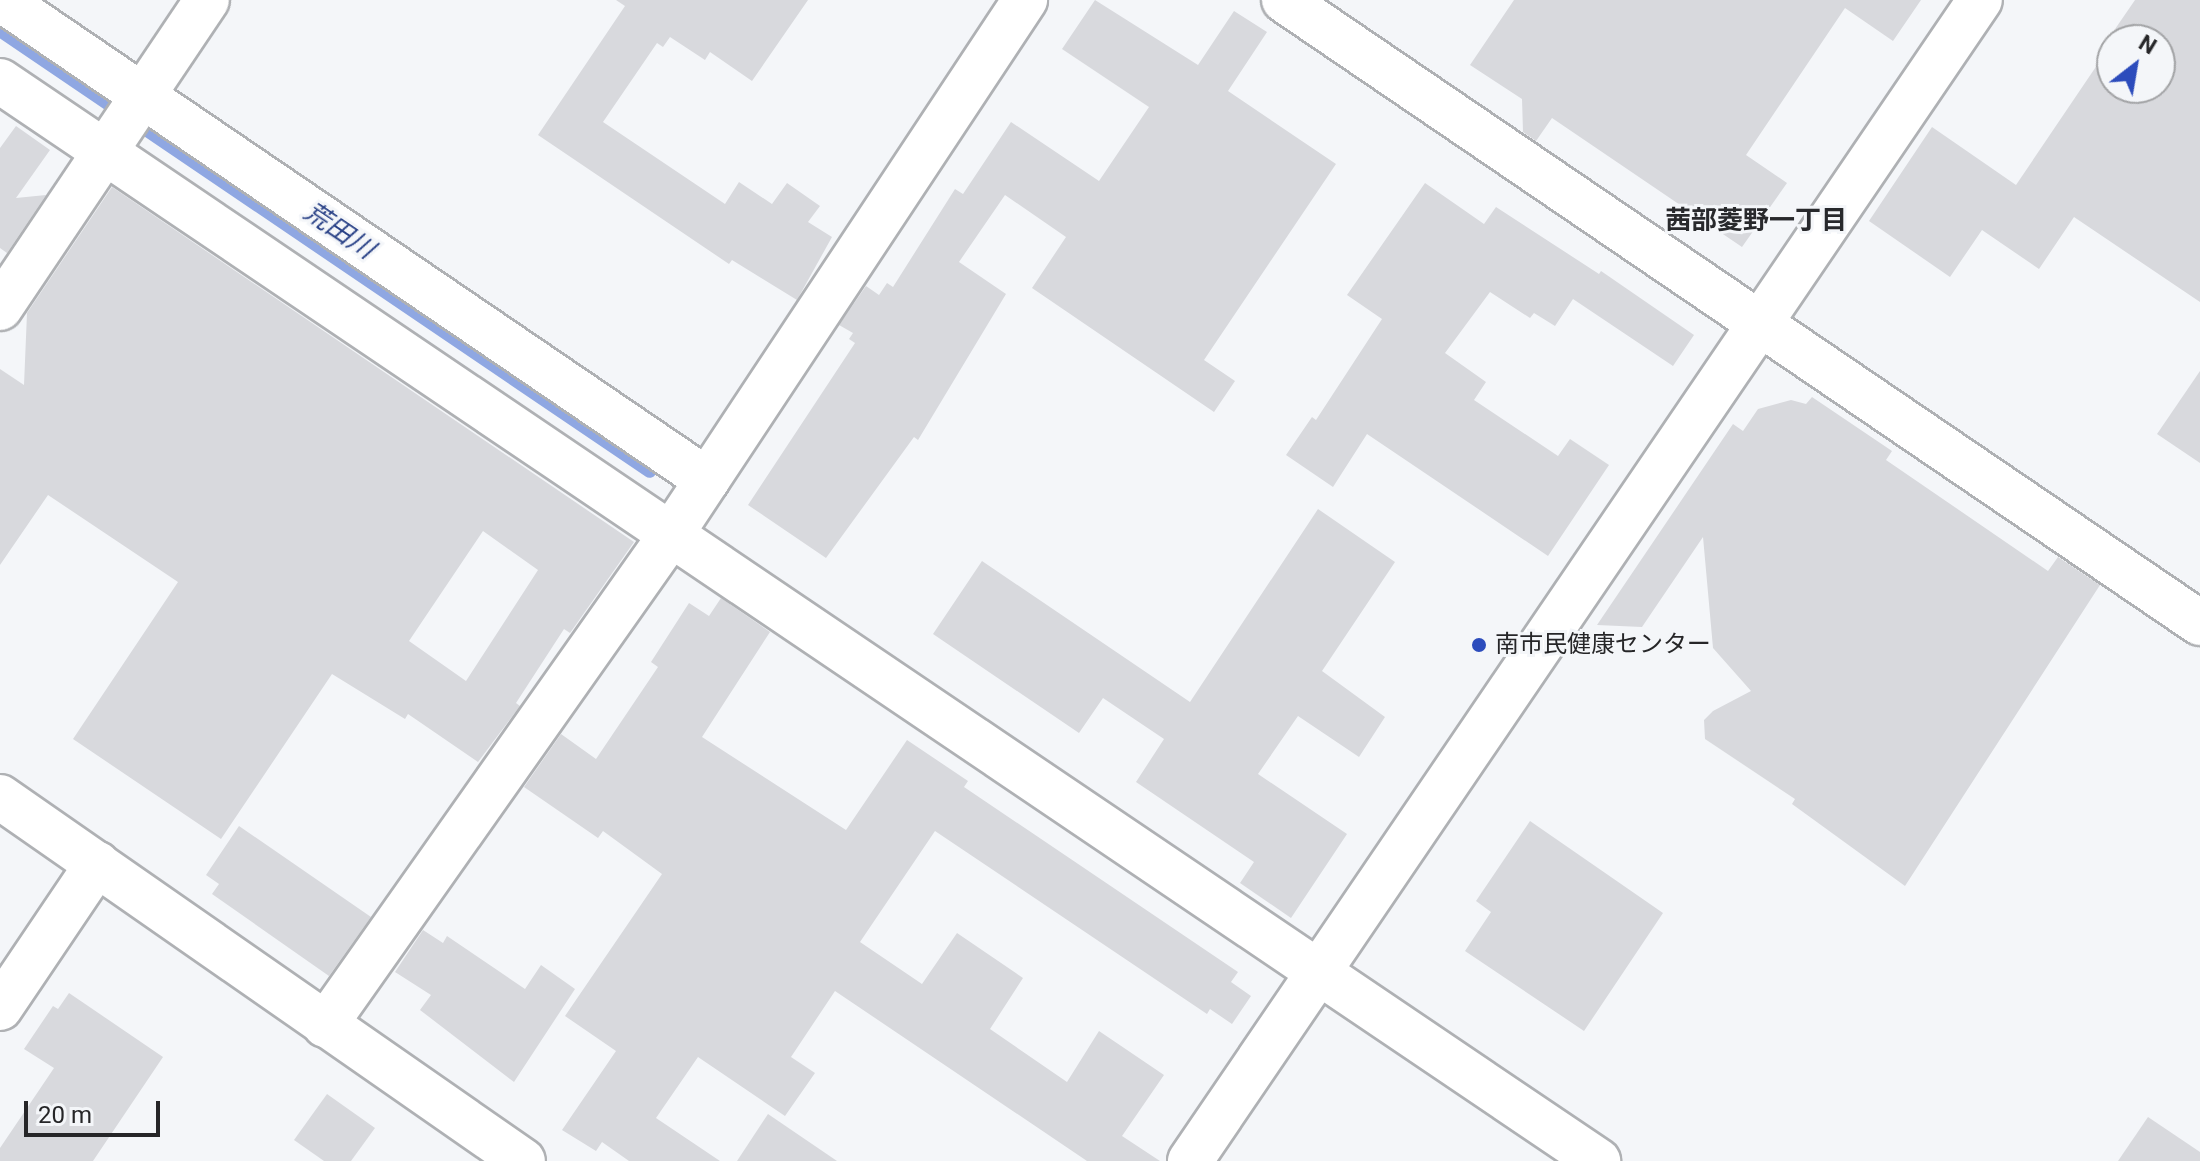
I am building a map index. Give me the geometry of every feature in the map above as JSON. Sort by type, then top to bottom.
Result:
[{"type":"street","points":[[2,0],[124,124],[670,536],[1598,1161]]},
{"type":"street","points":[[0,308],[207,0]]},
{"type":"street","points":[[325,1025],[670,536],[1025,0]]},
{"type":"street","points":[[1284,0],[2200,623]]},
{"type":"street","points":[[1190,1161],[1980,0]]},
{"type":"street","points":[[0,81],[124,124],[707,480]]},
{"type":"street","points":[[0,797],[523,1161]]},
{"type":"street","points":[[0,1008],[97,864]]},
{"type":"building","points":[[616,0],[808,0],[752,81],[710,52],[705,60],[670,37],[663,47],[657,43],[603,122],[725,204],[739,182],[772,204],[787,183],[820,206],[808,222],[832,237],[797,300],[732,260],[729,264],[538,135],[625,6]]},
{"type":"building","points":[[1095,0],[1198,65],[1234,11],[1267,32],[1228,91],[1336,164],[1204,360],[1235,381],[1214,412],[1032,288],[1066,237],[1005,195],[959,262],[1006,294],[918,440],[914,437],[826,558],[748,505],[855,343],[849,339],[853,333],[839,325],[866,286],[879,295],[887,283],[893,287],[955,189],[963,194],[1011,122],[1099,181],[1149,107],[1062,49]]},
{"type":"building","points":[[1514,0],[1921,0],[1893,41],[1845,8],[1746,155],[1787,183],[1742,247],[1552,118],[1536,141],[1523,132],[1522,99],[1470,65]]},
{"type":"building","points":[[2135,0],[2200,0],[2200,302],[2074,217],[2039,269],[1982,230],[1950,277],[1869,221],[1932,127],[2016,185],[2096,67],[2096,104],[2176,104],[2176,24],[2118,24]]},
{"type":"building","points":[[16,126],[50,150],[16,198],[46,195],[7,253],[0,248],[0,148]]},
{"type":"building","points":[[1425,183],[1484,224],[1496,207],[1599,274],[1601,271],[1694,335],[1673,366],[1573,299],[1555,326],[1534,313],[1530,318],[1490,292],[1445,353],[1486,382],[1474,400],[1558,456],[1570,439],[1609,465],[1548,556],[1367,434],[1333,487],[1286,455],[1312,417],[1316,420],[1382,319],[1347,295]]},
{"type":"building","points":[[112,187],[634,542],[570,633],[564,629],[516,703],[520,706],[478,762],[408,714],[405,719],[332,674],[221,839],[73,739],[178,582],[48,495],[0,565],[0,369],[24,385],[27,313]],"holes":[[[483,531],[538,570],[466,681],[409,641]]]},
{"type":"building","points":[[2200,371],[2200,463],[2157,434]]},
{"type":"building","points":[[1812,397],[1892,451],[1886,460],[2048,571],[2058,557],[2100,585],[1905,886],[1792,804],[1795,799],[1705,739],[1704,720],[1713,711],[1751,691],[1713,648],[1703,537],[1642,627],[1597,625],[1733,424],[1743,431],[1758,409],[1791,400],[1806,404]]},
{"type":"building","points":[[1318,509],[1395,562],[1322,671],[1385,717],[1359,757],[1298,716],[1258,774],[1347,834],[1291,918],[1240,883],[1254,862],[1136,782],[1164,739],[1103,698],[1079,733],[933,634],[982,561],[1190,702]]},
{"type":"building","points":[[721,598],[770,632],[702,737],[846,830],[907,740],[968,781],[964,787],[1238,972],[1231,982],[1251,996],[1232,1024],[1210,1009],[1207,1014],[935,831],[860,942],[922,984],[957,933],[1023,978],[990,1029],[1067,1082],[1099,1031],[1164,1075],[1122,1136],[1160,1161],[1087,1161],[835,991],[791,1057],[815,1073],[785,1116],[698,1057],[656,1118],[720,1161],[629,1161],[602,1142],[596,1151],[562,1130],[616,1051],[565,1016],[662,874],[603,831],[598,838],[524,787],[561,734],[596,759],[658,667],[651,662],[689,603],[709,616]]},
{"type":"building","points":[[1530,821],[1663,913],[1584,1031],[1465,951],[1491,912],[1476,901]]},
{"type":"building","points":[[239,826],[371,917],[329,976],[212,894],[219,884],[206,875]]},
{"type":"building","points":[[423,930],[443,943],[447,936],[525,989],[541,965],[575,989],[514,1082],[420,1010],[431,995],[395,972]]},
{"type":"building","points":[[69,993],[163,1057],[93,1161],[0,1161],[0,1148],[54,1068],[24,1049],[53,1006],[58,1009]]},
{"type":"building","points":[[327,1094],[375,1128],[351,1161],[324,1161],[294,1140]]},
{"type":"building","points":[[768,1114],[837,1161],[737,1161]]},
{"type":"building","points":[[2148,1117],[2200,1152],[2200,1161],[2118,1161]]},
{"type":"waterway","name":"荒田川","points":[[0,30],[650,471]]},
{"type":"place","name":"南市民健康センター","points":[[1479,645]]},
{"type":"district","name":"茜部菱野一丁目","points":[[1756,221]]}]
